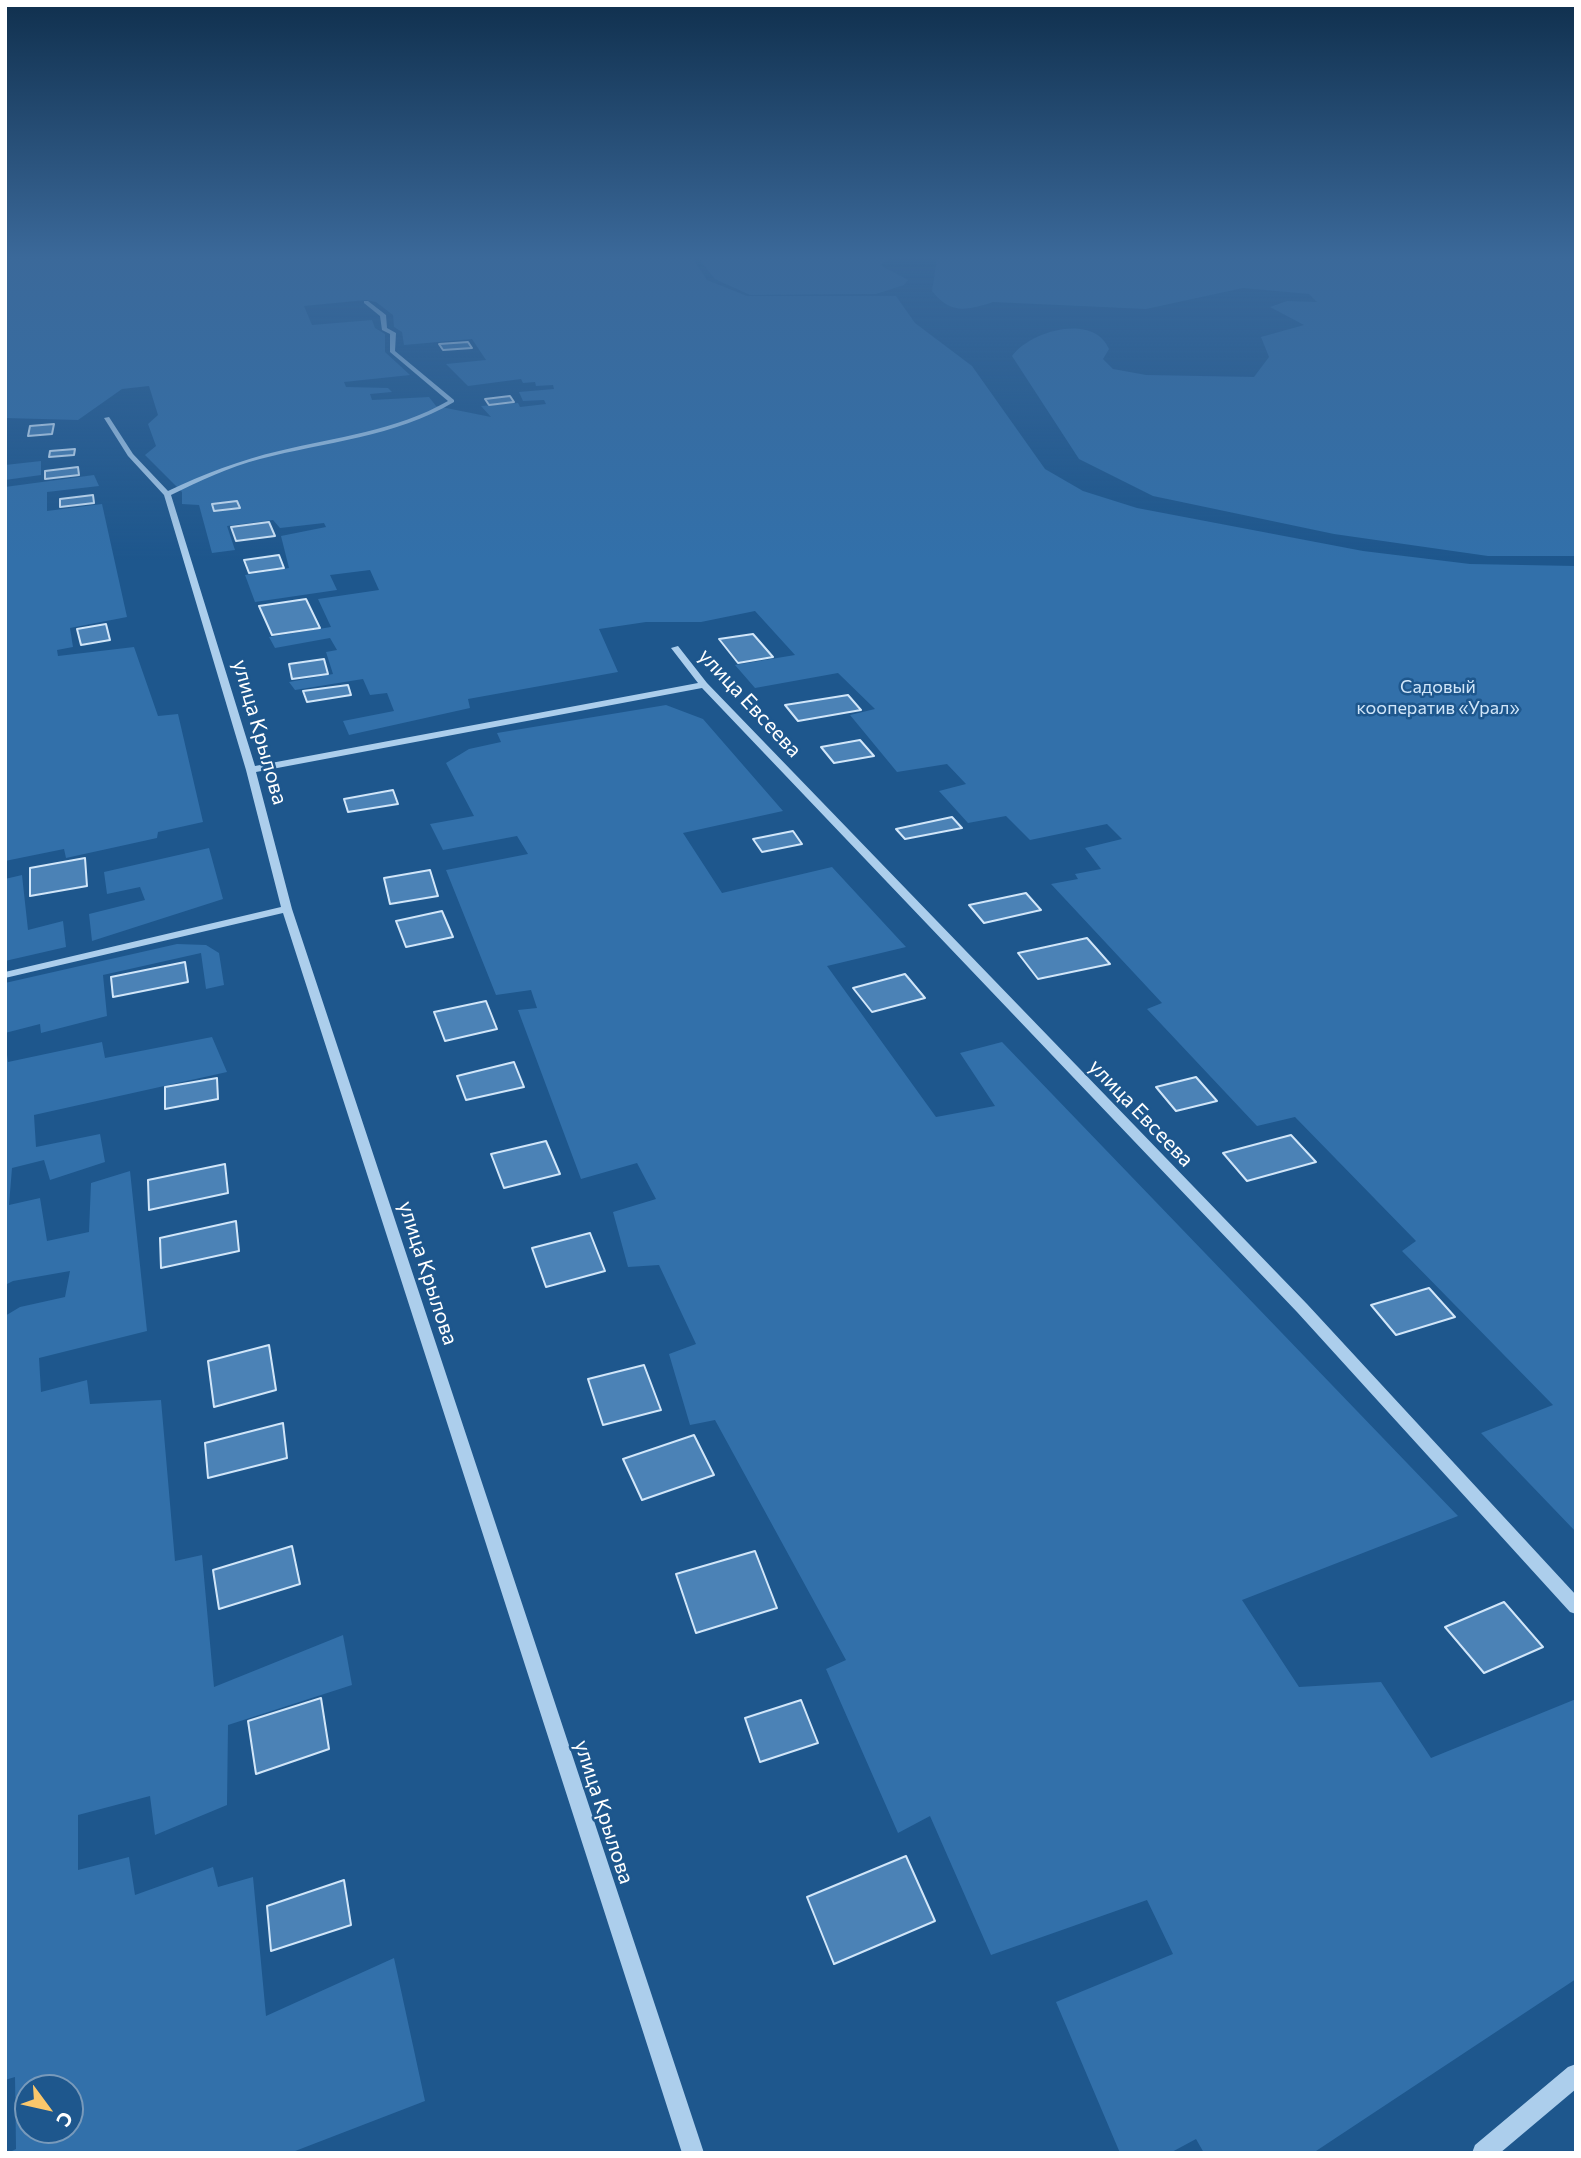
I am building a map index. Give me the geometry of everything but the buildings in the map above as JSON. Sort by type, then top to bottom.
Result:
[{"type":"street","points":[[167,494],[212,473],[255,458],[400,424],[437,412],[452,401],[402,360]]},
{"type":"street","name":"улица Крылова","points":[[107,418],[130,454],[167,494],[251,769],[287,909],[693,2153]]},
{"type":"street","name":"улица Евсеева","points":[[675,648],[704,685],[1302,1308],[1576,1607]]},
{"type":"street","points":[[251,769],[704,685]]},
{"type":"street","points":[[5,975],[287,909]]},
{"type":"street","points":[[1483,2153],[1576,2075]]},
{"type":"green space","name":"Садовый кооператив «Урал»","points":[[5,360],[393,360],[410,375],[344,382],[346,387],[388,388],[392,392],[370,394],[372,400],[429,397],[436,406],[491,417],[481,406],[518,403],[520,407],[546,404],[544,400],[523,401],[519,392],[554,389],[553,385],[536,386],[535,382],[523,383],[521,379],[468,386],[446,364],[486,360],[964,360],[972,366],[1045,469],[1083,491],[1137,508],[1363,551],[1470,564],[1576,566],[1576,1532],[1481,1433],[1553,1405],[1402,1251],[1416,1241],[1295,1117],[1257,1126],[1147,1009],[1162,1003],[1051,884],[1078,879],[1075,874],[1101,869],[1085,848],[1122,839],[1107,824],[1030,840],[1006,816],[968,823],[939,791],[966,784],[947,764],[897,772],[850,715],[875,709],[838,673],[755,688],[735,665],[795,655],[755,611],[701,622],[646,622],[599,629],[618,672],[468,699],[470,708],[349,735],[343,721],[394,711],[387,693],[370,695],[363,679],[295,690],[289,682],[333,674],[326,652],[337,650],[330,638],[275,648],[269,637],[331,627],[318,599],[379,590],[370,570],[330,575],[337,590],[255,602],[245,575],[289,568],[281,536],[326,527],[324,523],[280,528],[273,520],[227,526],[235,550],[212,553],[199,505],[182,504],[182,492],[145,455],[156,446],[148,424],[158,415],[149,386],[122,389],[78,420],[5,418]]},
{"type":"green space","points":[[1014,360],[1104,360],[1113,369],[1146,375],[1254,377],[1267,360],[1576,360],[1576,556],[1488,556],[1334,534],[1153,496],[1079,459]]},
{"type":"green space","points":[[41,461],[41,475],[5,480],[5,465]]},
{"type":"green space","points":[[94,475],[99,486],[47,492],[47,511],[102,504],[127,617],[70,628],[73,647],[57,650],[58,656],[134,647],[158,716],[178,714],[203,822],[158,832],[157,838],[66,858],[64,849],[5,861],[5,487]]},
{"type":"green space","points":[[666,705],[703,719],[783,811],[683,833],[722,893],[832,867],[906,947],[827,966],[936,1117],[995,1106],[960,1053],[1002,1042],[1458,1516],[1242,1600],[1299,1687],[1381,1682],[1431,1758],[1576,1699],[1576,1979],[1313,2153],[1204,2153],[1196,2139],[1170,2153],[1120,2153],[1056,2002],[1173,1954],[1147,1900],[991,1955],[930,1816],[898,1833],[826,1669],[846,1660],[715,1420],[690,1425],[669,1354],[696,1344],[659,1265],[628,1267],[613,1212],[656,1199],[637,1163],[581,1179],[518,1010],[537,1008],[531,990],[496,995],[446,870],[528,854],[517,836],[443,850],[430,824],[474,816],[446,763],[469,749],[501,742],[497,733]]},
{"type":"green space","points":[[209,848],[223,899],[92,941],[89,914],[145,900],[140,887],[107,894],[104,872]]},
{"type":"green space","points":[[22,875],[28,930],[63,921],[66,947],[5,961],[5,879]]},
{"type":"green space","points":[[177,944],[206,945],[219,953],[224,985],[206,989],[201,953],[103,975],[107,1016],[41,1033],[40,1024],[5,1033],[5,983]]},
{"type":"green space","points":[[212,1037],[227,1072],[34,1115],[36,1147],[100,1134],[105,1162],[50,1180],[44,1160],[12,1168],[9,1205],[40,1198],[47,1241],[89,1232],[91,1183],[130,1171],[147,1331],[39,1358],[41,1392],[87,1380],[90,1404],[161,1400],[175,1561],[202,1555],[214,1687],[343,1635],[352,1685],[228,1725],[227,1805],[155,1835],[150,1796],[78,1815],[78,1870],[129,1857],[135,1895],[213,1867],[218,1887],[253,1877],[266,2016],[394,1958],[425,2101],[290,2153],[8,2153],[16,2149],[16,2144],[84,2144],[84,2074],[14,2074],[14,2077],[5,2080],[5,1316],[20,1307],[65,1297],[70,1271],[13,1281],[5,1285],[5,1040],[8,1062],[102,1042],[105,1058]]}]
